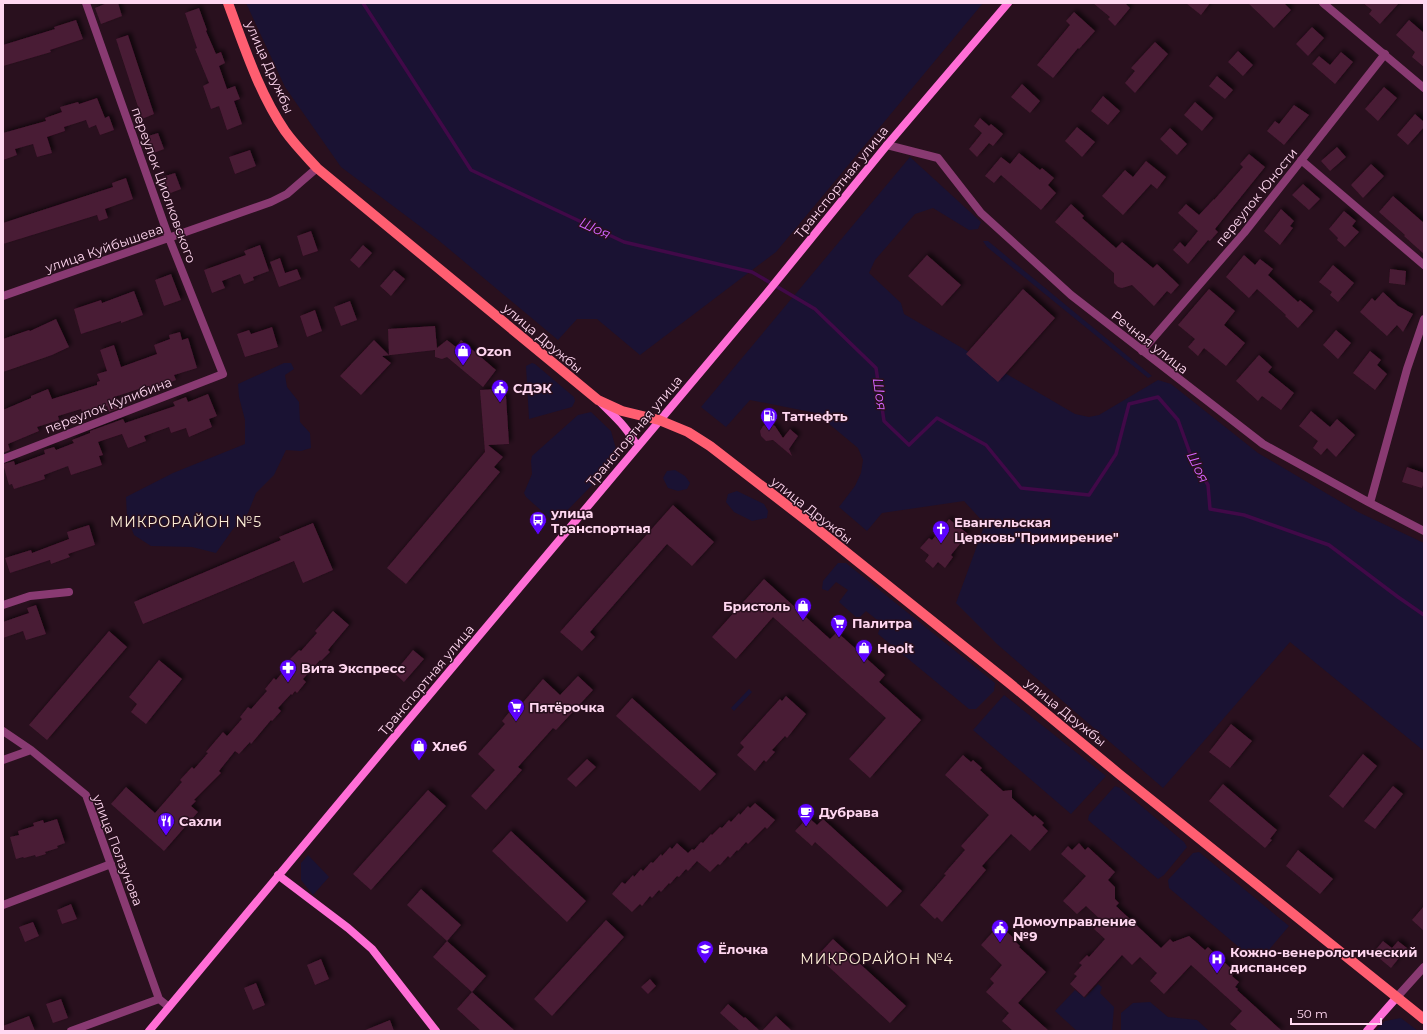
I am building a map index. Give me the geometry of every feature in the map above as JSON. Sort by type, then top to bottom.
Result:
[{"type":"main road","name":"улица Дружбы","points":[[228,3],[256,75],[275,115],[296,146],[317,168],[598,400],[622,411],[659,420],[688,432],[710,446],[811,524],[1008,682],[1119,774],[1424,1019]]},
{"type":"main road","name":"Транспортная улица","points":[[278,875],[766,294],[887,145],[1008,3]]},
{"type":"main road","points":[[598,400],[623,424],[633,438],[637,447]]},
{"type":"main road","points":[[149,1031],[278,875],[348,928],[372,949],[436,1031]]},
{"type":"main road","points":[[1367,1031],[1397,997]]},
{"type":"street","name":"переулок Циолковского","points":[[86,3],[169,238],[222,374]]},
{"type":"street","points":[[1324,3],[1386,54],[1424,88]]},
{"type":"street","name":"переулок Юности","points":[[1142,351],[1244,233],[1386,54]]},
{"type":"street","name":"Речная улица","points":[[887,145],[938,158],[981,213],[1071,295],[1262,444],[1424,531]]},
{"type":"street","points":[[1301,160],[1424,265]]},
{"type":"street","name":"улица Куйбышева","points":[[3,296],[271,202],[287,194],[317,168]]},
{"type":"street","points":[[1370,503],[1407,369],[1424,319]]},
{"type":"street","name":"переулок Кулибина","points":[[3,459],[222,374]]},
{"type":"street","points":[[3,605],[30,596],[69,592]]},
{"type":"street","name":"улица Ползунова","points":[[3,731],[31,750],[86,795],[160,999]]},
{"type":"street","points":[[3,760],[31,750]]},
{"type":"street","points":[[3,905],[111,864]]},
{"type":"street","points":[[1397,997],[1424,967]]},
{"type":"street","points":[[71,1031],[160,999],[169,1006]]},
{"type":"shaded area","points":[[246,3],[983,3],[776,252],[640,355],[597,319],[577,319],[558,340],[437,239],[341,167],[285,87]]},
{"type":"shaded area","points":[[910,157],[981,222],[978,229],[969,230],[933,208],[915,214],[875,260],[869,273],[901,303],[904,314],[1075,414],[1089,417],[1099,415],[1158,380],[1171,384],[1258,453],[1358,512],[1424,543],[1424,751],[1290,642],[1163,788],[997,644],[956,603],[985,524],[964,501],[882,513],[867,531],[839,507],[855,486],[861,473],[863,460],[858,448],[816,413],[750,400],[726,427],[701,407]]},
{"type":"shaded area","points":[[983,241],[988,241],[1152,376],[1148,378],[987,247]]},
{"type":"shaded area","points":[[284,363],[291,363],[294,369],[285,375],[287,387],[299,402],[300,422],[310,433],[311,448],[301,451],[286,450],[274,475],[256,493],[248,513],[233,529],[216,553],[192,547],[151,546],[134,535],[127,517],[126,497],[173,473],[245,444],[245,420],[239,397],[238,384]]},
{"type":"shaded area","points":[[532,363],[574,397],[575,401],[572,407],[529,419],[526,366]]},
{"type":"shaded area","points":[[591,412],[611,431],[618,456],[557,521],[553,521],[526,497],[524,493],[532,474],[532,456],[578,415]]},
{"type":"shaded area","points":[[675,470],[685,476],[690,483],[687,489],[678,491],[668,488],[663,478],[667,471]]},
{"type":"shaded area","points":[[737,491],[764,504],[768,511],[767,518],[752,521],[734,512],[726,502],[728,494]]},
{"type":"shaded area","points":[[838,563],[846,563],[995,683],[994,691],[976,709],[969,709],[878,634],[881,623],[866,611],[860,617],[856,617],[839,602],[848,590],[836,582],[828,591],[822,589],[823,581]]},
{"type":"shaded area","points":[[749,689],[752,692],[734,711],[731,708]]},
{"type":"shaded area","points":[[1004,695],[1106,776],[1071,814],[973,730]]},
{"type":"shaded area","points":[[1115,786],[1120,788],[1184,842],[1187,847],[1164,875],[1158,879],[1088,820],[1089,815]]},
{"type":"shaded area","points":[[1199,852],[1289,926],[1262,958],[1253,959],[1169,888],[1168,880],[1193,853]]},
{"type":"shaded area","points":[[308,855],[329,877],[313,895],[301,880],[301,863]]},
{"type":"shaded area","points":[[1098,984],[1102,987],[1100,993],[1114,1007],[1112,1031],[1077,1031],[1055,1011],[1075,990],[1085,998]]},
{"type":"shaded area","points":[[1150,1002],[1168,1017],[1197,1020],[1209,1031],[1121,1031],[1121,1013],[1133,1003]]},
{"type":"shaded area","points":[[1401,1018],[1418,1031],[1376,1031],[1385,1021]]},
{"type":"building","points":[[107,3],[118,3],[122,16],[101,24],[95,8]]},
{"type":"building","points":[[1093,3],[1125,3],[1130,8],[1115,26],[1108,19],[1110,17]]},
{"type":"building","points":[[1186,3],[1210,3],[1201,15]]},
{"type":"building","points":[[1248,3],[1284,3],[1291,10],[1274,28]]},
{"type":"building","points":[[1363,3],[1399,3],[1380,24],[1369,14],[1372,10]]},
{"type":"building","points":[[199,8],[207,30],[206,31],[216,54],[221,52],[225,63],[219,66],[227,89],[235,86],[240,99],[234,101],[242,124],[227,130],[219,106],[211,109],[203,86],[209,83],[195,49],[197,48],[185,13]]},
{"type":"building","points":[[1074,12],[1095,31],[1079,49],[1078,48],[1053,78],[1037,65],[1070,25],[1066,21]]},
{"type":"building","points":[[76,20],[83,39],[50,50],[51,52],[3,66],[3,45],[55,29],[54,27]]},
{"type":"building","points":[[1409,20],[1424,33],[1424,67],[1412,57],[1415,52],[1396,35]]},
{"type":"building","points":[[1312,27],[1324,38],[1308,56],[1296,44]]},
{"type":"building","points":[[128,35],[154,114],[142,119],[116,39]]},
{"type":"building","points":[[1155,42],[1168,54],[1135,93],[1125,83],[1135,71],[1131,68]]},
{"type":"building","points":[[1238,51],[1253,65],[1243,76],[1228,62]]},
{"type":"building","points":[[1341,52],[1353,62],[1335,84],[1312,64],[1319,56],[1330,65]]},
{"type":"building","points":[[1217,76],[1233,90],[1225,99],[1209,86]]},
{"type":"building","points":[[1022,84],[1040,101],[1030,113],[1011,97]]},
{"type":"building","points":[[1384,87],[1397,98],[1378,121],[1365,109]]},
{"type":"building","points":[[1103,96],[1120,111],[1108,125],[1091,111]]},
{"type":"building","points":[[97,98],[105,118],[109,116],[114,130],[100,135],[96,125],[89,128],[86,120],[64,127],[65,131],[47,137],[52,153],[37,157],[33,144],[15,149],[17,155],[3,160],[3,133],[46,121],[45,118],[62,112],[60,107],[78,102],[79,104]]},
{"type":"building","points":[[1195,102],[1213,118],[1202,131],[1184,115]]},
{"type":"building","points":[[1294,105],[1309,115],[1284,145],[1267,131],[1275,121],[1279,124]]},
{"type":"building","points":[[1415,114],[1424,122],[1424,127],[1408,145],[1397,135]]},
{"type":"building","points":[[980,118],[989,126],[991,124],[1003,134],[993,146],[989,143],[977,157],[969,149],[982,133],[974,126]]},
{"type":"building","points":[[1077,127],[1095,142],[1082,157],[1065,141]]},
{"type":"building","points":[[1170,128],[1187,144],[1177,155],[1160,139]]},
{"type":"building","points":[[158,133],[164,149],[151,154],[145,137]]},
{"type":"building","points":[[1337,147],[1346,157],[1330,171],[1321,161]]},
{"type":"building","points":[[250,150],[256,166],[235,174],[229,157]]},
{"type":"building","points":[[1019,153],[1040,170],[1042,168],[1054,178],[1048,185],[1056,193],[1041,210],[1001,175],[994,183],[985,176],[1001,157],[1010,164]]},
{"type":"building","points":[[1249,154],[1265,167],[1215,229],[1218,232],[1210,241],[1208,240],[1188,264],[1173,250],[1180,242],[1185,247],[1198,231],[1178,213],[1186,204],[1199,215],[1243,167],[1240,164]]},
{"type":"building","points":[[1146,161],[1166,177],[1157,189],[1151,184],[1123,215],[1102,196],[1125,170],[1133,177]]},
{"type":"building","points":[[1371,164],[1384,176],[1363,198],[1351,185]]},
{"type":"building","points":[[175,173],[181,189],[168,194],[162,177]]},
{"type":"building","points":[[126,178],[133,199],[105,209],[108,218],[99,221],[97,215],[3,244],[3,223],[113,187],[112,183]]},
{"type":"building","points":[[1303,184],[1320,199],[1309,210],[1292,195]]},
{"type":"building","points":[[1393,196],[1424,223],[1424,254],[1379,212]]},
{"type":"building","points":[[1071,204],[1084,216],[1082,218],[1116,248],[1122,242],[1153,268],[1157,264],[1179,285],[1171,294],[1167,291],[1154,306],[1132,285],[1122,288],[1118,287],[1114,283],[1114,273],[1055,222]]},
{"type":"building","points":[[1281,209],[1294,221],[1290,226],[1293,228],[1280,245],[1264,231]]},
{"type":"building","points":[[1344,211],[1356,221],[1352,226],[1359,232],[1345,247],[1337,240],[1338,238],[1329,229]]},
{"type":"building","points":[[311,231],[318,251],[303,256],[297,236]]},
{"type":"building","points":[[260,245],[269,271],[253,277],[254,280],[244,284],[240,274],[222,281],[225,288],[212,293],[204,270],[246,255],[244,251]]},
{"type":"building","points":[[363,245],[372,253],[359,268],[350,260]]},
{"type":"building","points":[[927,255],[961,285],[942,306],[908,276]]},
{"type":"building","points":[[1244,255],[1255,265],[1260,259],[1273,269],[1268,275],[1298,302],[1300,300],[1313,311],[1298,328],[1257,289],[1249,298],[1226,277]]},
{"type":"building","points":[[280,258],[285,273],[297,269],[301,279],[279,287],[270,262]]},
{"type":"building","points":[[1333,265],[1354,283],[1338,302],[1330,295],[1332,292],[1319,282]]},
{"type":"building","points":[[1390,269],[1406,271],[1405,285],[1389,283]]},
{"type":"building","points":[[394,270],[405,279],[391,296],[380,286]]},
{"type":"building","points":[[171,274],[181,300],[164,306],[155,280]]},
{"type":"building","points":[[1023,289],[1055,318],[998,382],[966,354]]},
{"type":"building","points":[[1209,289],[1235,311],[1224,325],[1245,343],[1226,366],[1204,348],[1198,356],[1188,347],[1195,339],[1178,325]]},
{"type":"building","points":[[134,291],[143,315],[121,323],[121,321],[81,334],[74,309],[101,300],[102,303]]},
{"type":"building","points":[[1383,292],[1398,306],[1413,314],[1403,332],[1397,325],[1387,336],[1360,312],[1372,298],[1375,301]]},
{"type":"building","points":[[350,301],[357,320],[341,326],[334,307]]},
{"type":"building","points":[[315,310],[322,331],[307,337],[300,316]]},
{"type":"building","points":[[56,319],[69,347],[52,355],[3,372],[3,339],[29,330],[30,331]]},
{"type":"building","points":[[435,326],[437,348],[447,340],[456,347],[461,340],[496,370],[483,387],[447,357],[442,359],[435,357],[435,350],[382,356],[391,363],[361,395],[340,376],[374,340],[389,355],[388,329]]},
{"type":"building","points":[[272,327],[278,347],[245,357],[237,334],[249,330],[251,334]]},
{"type":"building","points":[[1336,330],[1351,343],[1338,359],[1323,345]]},
{"type":"building","points":[[180,332],[182,340],[188,338],[197,368],[174,375],[176,380],[160,386],[160,388],[150,391],[148,386],[114,397],[118,409],[109,412],[107,406],[83,414],[81,409],[58,416],[59,420],[37,427],[39,431],[8,444],[10,450],[3,453],[3,410],[48,389],[52,399],[97,385],[97,382],[100,381],[97,374],[107,371],[100,350],[114,345],[121,367],[157,354],[154,345],[170,339],[169,335]]},
{"type":"building","points":[[1370,351],[1381,360],[1377,365],[1387,374],[1375,390],[1353,373]]},
{"type":"building","points":[[1259,355],[1272,367],[1268,372],[1294,393],[1281,410],[1262,396],[1258,401],[1236,381]]},
{"type":"building","points":[[497,389],[498,396],[506,396],[509,444],[488,445],[503,457],[494,467],[500,472],[406,584],[387,568],[485,452],[480,390]]},
{"type":"building","points":[[208,394],[217,416],[209,419],[212,427],[189,437],[186,428],[171,433],[169,427],[144,436],[146,441],[128,448],[122,434],[98,442],[103,455],[99,456],[102,465],[71,475],[68,466],[44,475],[45,479],[14,489],[12,484],[9,485],[3,464],[14,461],[15,465],[45,454],[44,450],[54,447],[56,450],[74,443],[72,440],[90,433],[90,431],[123,419],[125,423],[175,406],[173,402],[186,397],[188,402]]},
{"type":"building","points":[[1311,411],[1330,427],[1337,419],[1355,435],[1336,457],[1327,448],[1321,455],[1313,448],[1318,441],[1299,426]]},
{"type":"building","points":[[769,423],[775,426],[783,438],[790,429],[798,436],[789,449],[792,456],[773,440],[766,441],[761,436],[760,431],[763,426]]},
{"type":"building","points":[[1407,467],[1424,473],[1422,488],[1402,482]]},
{"type":"building","points":[[673,505],[714,542],[692,566],[667,544],[590,632],[595,637],[582,651],[560,632]]},
{"type":"building","name":"Евангельская Церковь\"Примирение\"","points":[[949,519],[968,534],[951,555],[953,557],[945,568],[938,562],[933,568],[925,561],[929,555],[920,548],[929,538],[932,540]]},
{"type":"building","points":[[313,523],[333,570],[303,583],[294,561],[143,624],[134,602],[281,540],[279,537]]},
{"type":"building","points":[[89,525],[95,545],[68,554],[70,557],[51,564],[50,560],[10,573],[5,558],[31,550],[32,553],[69,539],[67,532]]},
{"type":"building","points":[[764,579],[830,639],[837,632],[885,675],[879,682],[921,720],[870,778],[849,759],[886,718],[773,617],[736,659],[712,637]]},
{"type":"building","points":[[36,605],[46,634],[26,640],[23,631],[3,638],[3,622],[29,613],[27,608]]},
{"type":"building","points":[[333,611],[349,625],[328,650],[330,652],[321,661],[320,660],[303,679],[306,682],[297,693],[295,691],[292,695],[291,694],[278,708],[281,711],[272,721],[271,720],[251,744],[250,742],[239,754],[235,751],[219,771],[221,773],[194,800],[196,801],[191,806],[198,812],[164,851],[111,804],[126,787],[155,813],[182,782],[180,780],[192,767],[194,769],[223,732],[227,736],[242,719],[240,717],[248,707],[251,709],[267,691],[265,689],[274,678],[276,680],[292,661],[290,659],[299,650],[301,651],[317,633],[315,631]]},
{"type":"building","points":[[109,631],[127,647],[47,740],[29,725]]},
{"type":"building","points":[[413,650],[424,659],[404,682],[394,673]]},
{"type":"building","points":[[159,660],[182,679],[146,724],[131,712],[137,704],[129,697]]},
{"type":"building","points":[[578,676],[593,690],[556,730],[553,728],[518,767],[522,770],[486,810],[471,796],[495,770],[478,754],[505,724],[502,721],[510,711],[513,714],[543,679],[560,695]]},
{"type":"building","points":[[786,696],[806,714],[787,738],[785,736],[772,750],[775,752],[766,762],[764,760],[755,771],[737,755],[744,747],[740,743],[780,699],[782,701]]},
{"type":"building","points":[[632,698],[716,774],[700,791],[616,716]]},
{"type":"building","points":[[1231,724],[1252,741],[1230,768],[1209,752]]},
{"type":"building","points":[[1363,754],[1377,766],[1343,808],[1329,796]]},
{"type":"building","points":[[963,755],[971,762],[973,760],[982,768],[980,770],[1003,791],[1012,790],[1012,798],[1033,817],[1035,815],[1044,823],[1042,825],[1048,831],[1030,851],[1011,834],[982,866],[986,870],[942,922],[937,917],[935,919],[920,905],[965,850],[961,846],[989,815],[945,775]]},
{"type":"building","points":[[587,759],[596,767],[576,787],[567,779]]},
{"type":"building","points":[[1223,784],[1277,830],[1270,839],[1272,840],[1265,848],[1209,801]]},
{"type":"building","points":[[1393,786],[1403,794],[1375,829],[1364,821]]},
{"type":"building","points":[[428,790],[446,806],[371,890],[353,874]]},
{"type":"building","points":[[755,803],[775,820],[767,829],[765,827],[748,844],[746,842],[730,858],[728,856],[720,865],[718,864],[710,872],[697,861],[688,871],[686,869],[679,877],[677,876],[670,884],[669,883],[661,892],[659,890],[652,898],[650,896],[642,906],[640,904],[632,912],[612,894],[622,882],[625,884],[641,869],[643,871],[661,854],[662,856],[670,847],[672,849],[677,843],[688,853],[692,849],[694,850],[711,834],[712,835],[720,827],[722,828],[729,820],[731,822],[739,813],[740,815],[748,806],[750,808]]},
{"type":"building","points":[[808,817],[817,825],[823,819],[902,891],[887,907],[815,842],[812,846],[795,831]]},
{"type":"building","points":[[57,819],[65,843],[57,846],[58,848],[45,852],[46,854],[36,857],[35,855],[16,859],[10,837],[19,835],[18,831],[34,826],[33,823],[43,820],[44,823]]},
{"type":"building","points":[[511,831],[586,901],[567,922],[492,851]]},
{"type":"building","points":[[1079,843],[1085,850],[1088,847],[1115,872],[1108,880],[1115,887],[1115,899],[1119,903],[1116,906],[1161,948],[1170,939],[1173,942],[1189,936],[1205,950],[1208,947],[1235,972],[1232,976],[1239,982],[1235,987],[1238,989],[1237,990],[1282,1031],[1238,1031],[1230,1024],[1242,1011],[1191,965],[1164,994],[1150,981],[1157,973],[1140,957],[1132,965],[1122,955],[1084,997],[1070,984],[1077,976],[1074,974],[1082,965],[1079,963],[1087,955],[1089,957],[1105,939],[1094,929],[1102,921],[1086,906],[1077,914],[1063,901],[1086,876],[1061,854],[1068,846],[1072,850]]},
{"type":"building","points":[[1298,850],[1333,879],[1320,894],[1286,866]]},
{"type":"building","points":[[421,889],[461,925],[447,941],[407,905]]},
{"type":"building","points":[[71,904],[77,919],[62,924],[57,910]]},
{"type":"building","points":[[1424,906],[1424,931],[1412,920]]},
{"type":"building","points":[[606,920],[624,937],[552,1016],[534,999]]},
{"type":"building","points":[[33,922],[39,936],[25,942],[19,927]]},
{"type":"building","points":[[999,925],[1016,940],[1015,941],[1020,946],[1019,947],[1046,972],[1018,1003],[1049,1031],[1013,1031],[1002,1021],[1009,1013],[986,992],[994,983],[990,979],[1002,965],[981,945]]},
{"type":"building","points":[[833,939],[906,1006],[890,1023],[817,956]]},
{"type":"building","points":[[447,941],[486,976],[472,992],[433,957]]},
{"type":"building","points":[[1383,941],[1392,948],[1398,941],[1407,948],[1391,968],[1373,953]]},
{"type":"building","points":[[321,959],[329,979],[315,985],[307,965]]},
{"type":"building","points":[[650,979],[656,986],[648,994],[641,987]]},
{"type":"building","points":[[256,983],[265,1005],[253,1010],[244,988]]},
{"type":"building","points":[[472,992],[515,1031],[481,1031],[457,1009]]},
{"type":"building","points":[[61,999],[68,1018],[53,1023],[46,1004]]},
{"type":"building","points":[[728,1004],[760,1031],[740,1031],[720,1013]]},
{"type":"building","points":[[29,1016],[35,1031],[3,1031],[3,1026]]},
{"type":"building","points":[[776,1016],[792,1031],[762,1031]]},
{"type":"building","points":[[390,1020],[394,1031],[363,1031]]},
{"type":"waterway","name":"Шоя","points":[[363,3],[471,170],[624,242],[752,272],[815,309],[876,368],[884,421],[909,445],[937,418],[986,445],[1021,488],[1089,495],[1116,454],[1129,404],[1158,397],[1178,420],[1191,456],[1208,485],[1210,509],[1244,515],[1329,545],[1424,615]]},
{"type":"place","name":"Ozon","points":[[463,366]]},
{"type":"place","name":"СДЭК","points":[[500,403]]},
{"type":"place","name":"Татнефть","points":[[769,431]]},
{"type":"place","name":"улица Транспортная","points":[[538,535]]},
{"type":"place","name":"Евангельская Церковь\"Примирение\"","points":[[941,544]]},
{"type":"place","name":"Бристоль","points":[[803,621]]},
{"type":"place","name":"Палитра","points":[[839,638]]},
{"type":"place","name":"Heolt","points":[[864,663]]},
{"type":"place","name":"Вита Экспресс","points":[[288,683]]},
{"type":"place","name":"Пятёрочка","points":[[516,722]]},
{"type":"place","name":"Хлеб","points":[[419,761]]},
{"type":"place","name":"Дубрава","points":[[806,827]]},
{"type":"place","name":"Сахли","points":[[166,836]]},
{"type":"place","name":"Домоуправление №9","points":[[1000,943]]},
{"type":"place","name":"Ёлочка","points":[[705,964]]},
{"type":"place","name":"Кожно-венерологический диспансер","points":[[1217,974]]},
{"type":"district","name":"МИКРОРАЙОН №5","points":[[186,522]]},
{"type":"district","name":"МИКРОРАЙОН №4","points":[[877,959]]}]
